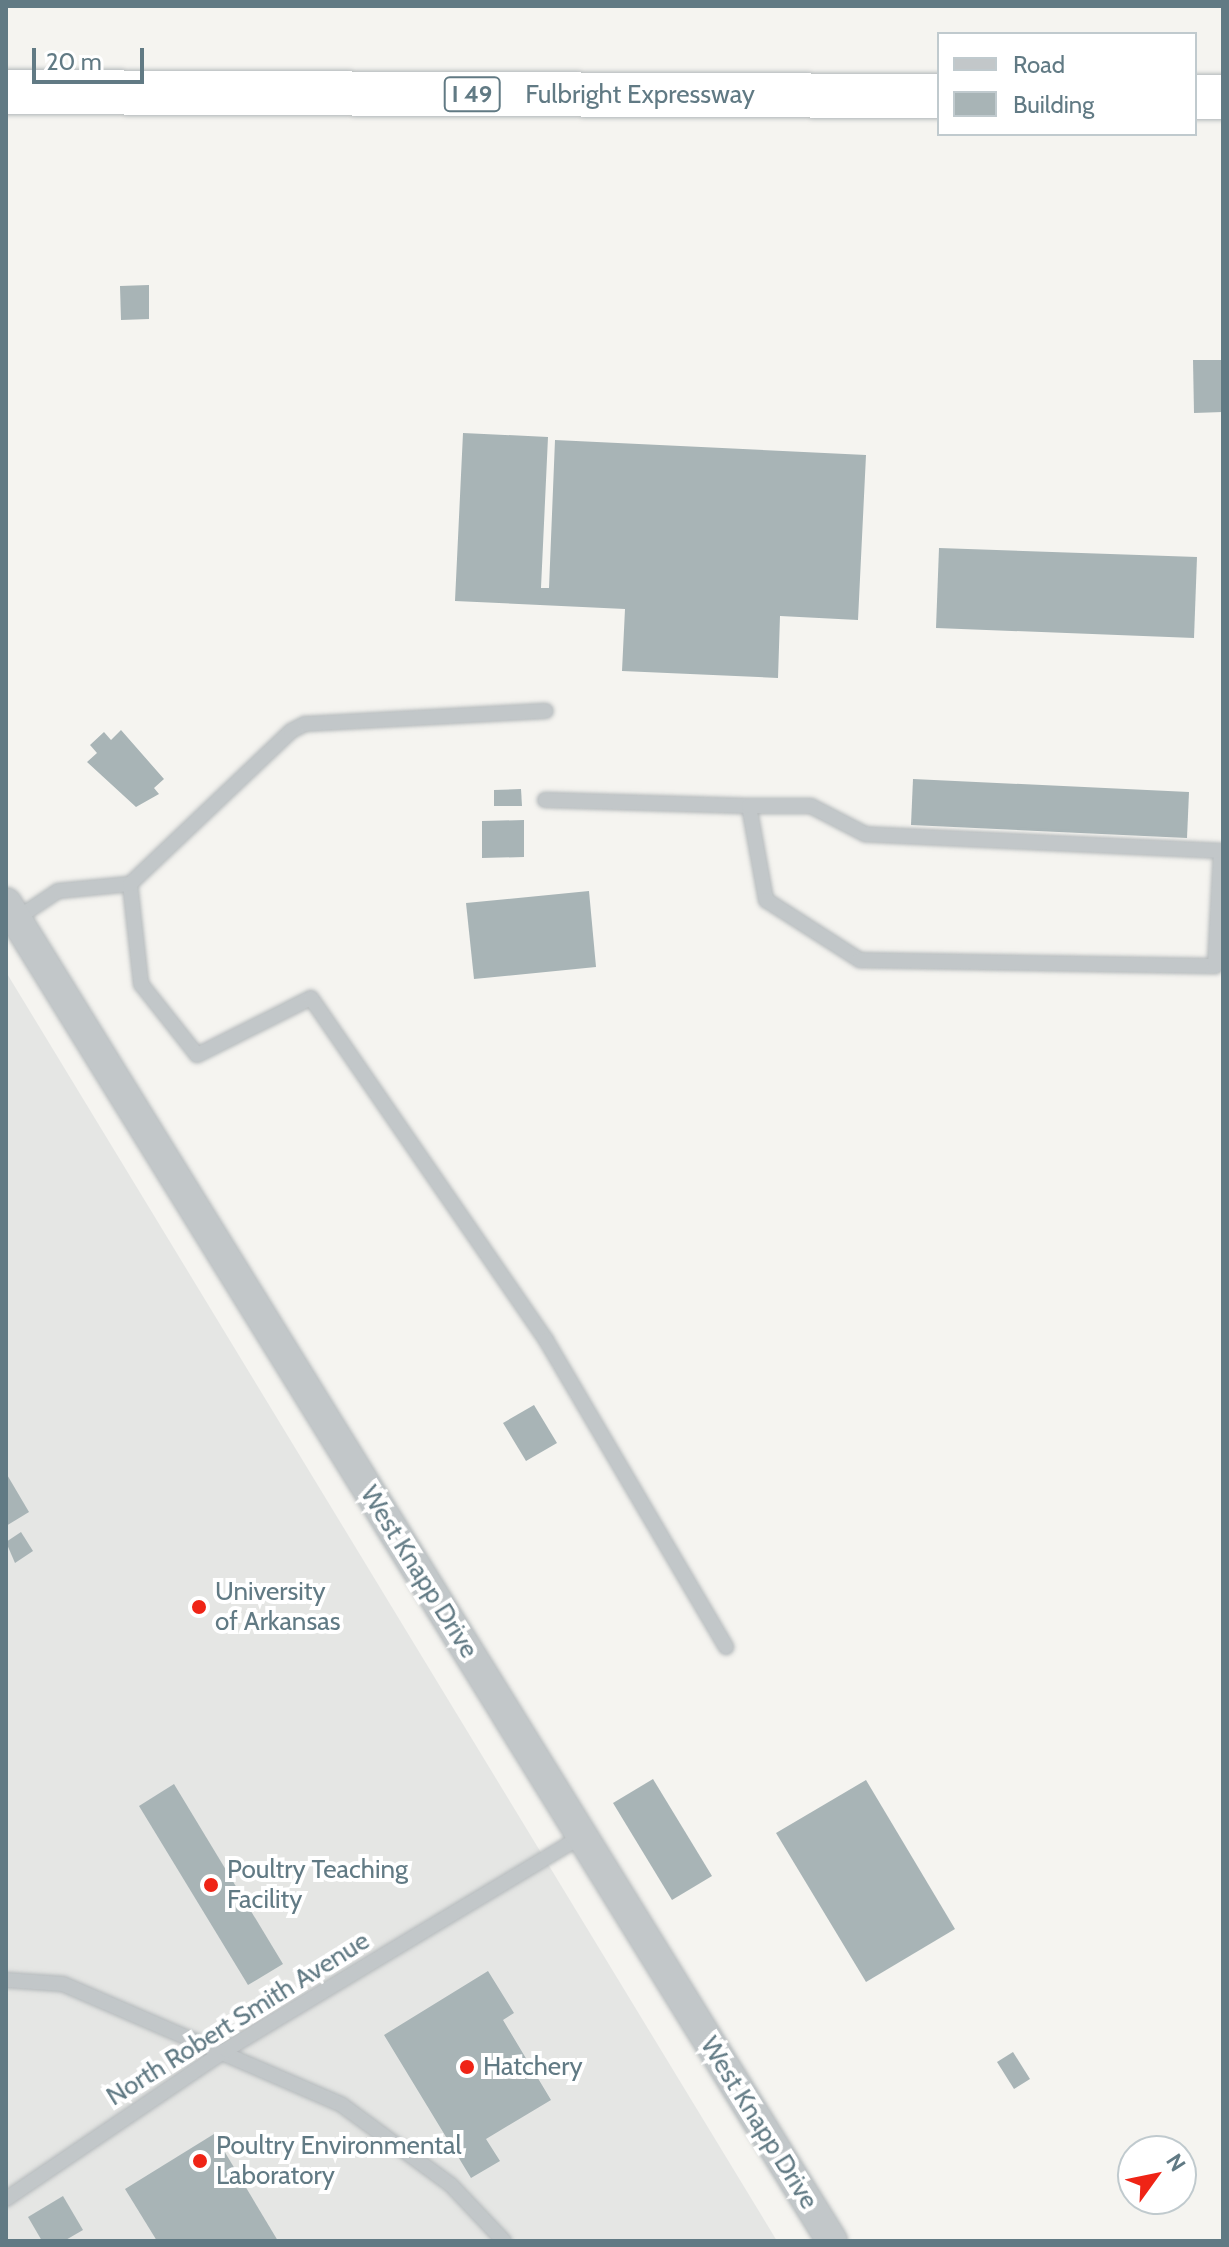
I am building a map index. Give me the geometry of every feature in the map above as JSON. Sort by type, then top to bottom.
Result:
[{"type":"highway","name":"Fulbright Expressway","points":[[6,92],[937,96]]},
{"type":"highway","points":[[1197,97],[1223,97]]},
{"type":"street","name":"West Knapp Drive","points":[[11,911],[832,2241]]},
{"type":"lane","points":[[11,911],[58,891],[130,884],[291,731],[305,724],[546,711]]},
{"type":"lane","points":[[545,800],[811,806],[865,834],[1221,851],[1215,966],[860,960],[766,900],[749,806]]},
{"type":"lane","points":[[130,884],[141,984],[197,1055],[311,998],[546,1340],[726,1647]]},
{"type":"lane","name":"North Robert Smith Avenue","points":[[6,2199],[226,2050],[582,1836]]},
{"type":"lane","points":[[6,1980],[63,1984],[226,2050],[342,2105],[451,2185],[504,2241]]},
{"type":"shaded area","name":"University of Arkansas","points":[[6,972],[777,2241],[6,2241]]},
{"type":"building","points":[[149,285],[149,319],[121,320],[120,286]]},
{"type":"building","points":[[1193,360],[1223,360],[1223,412],[1194,413]]},
{"type":"building","points":[[463,433],[548,437],[541,588],[549,588],[555,440],[866,455],[858,620],[780,616],[778,678],[622,671],[625,609],[455,601]]},
{"type":"building","points":[[939,548],[1197,557],[1194,638],[936,628]]},
{"type":"building","points":[[121,730],[164,779],[154,788],[159,794],[136,807],[87,762],[97,753],[90,745],[104,732],[111,740]]},
{"type":"building","points":[[913,779],[1189,792],[1187,838],[911,825]]},
{"type":"building","points":[[521,789],[522,806],[494,806],[494,790]]},
{"type":"building","points":[[524,820],[524,857],[482,858],[482,821]]},
{"type":"building","points":[[589,891],[596,967],[474,979],[466,903]]},
{"type":"building","points":[[534,1405],[557,1443],[526,1461],[503,1423]]},
{"type":"building","points":[[6,1473],[29,1512],[6,1526]]},
{"type":"building","points":[[21,1532],[33,1551],[15,1563],[6,1542]]},
{"type":"building","points":[[653,1779],[712,1876],[672,1900],[613,1803]]},
{"type":"building","points":[[866,1780],[955,1929],[866,1982],[776,1833]]},
{"type":"building","name":"Poultry Teaching Facility","points":[[174,1784],[283,1964],[248,1985],[139,1806]]},
{"type":"building","name":"Hatchery","points":[[488,1971],[514,2013],[503,2020],[551,2100],[486,2139],[500,2161],[471,2178],[384,2035]]},
{"type":"building","points":[[1013,2052],[1030,2079],[1014,2089],[997,2062]]},
{"type":"building","name":"Poultry Environmental Laboratory","points":[[214,2134],[278,2241],[157,2241],[125,2189]]},
{"type":"building","points":[[63,2196],[83,2230],[64,2241],[42,2241],[28,2217]]},
{"type":"place","name":"University of Arkansas","points":[[199,1607]]},
{"type":"place","name":"Poultry Teaching Facility","points":[[211,1885]]},
{"type":"place","name":"Hatchery","points":[[467,2067]]},
{"type":"place","name":"Poultry Environmental Laboratory","points":[[200,2161]]}]
